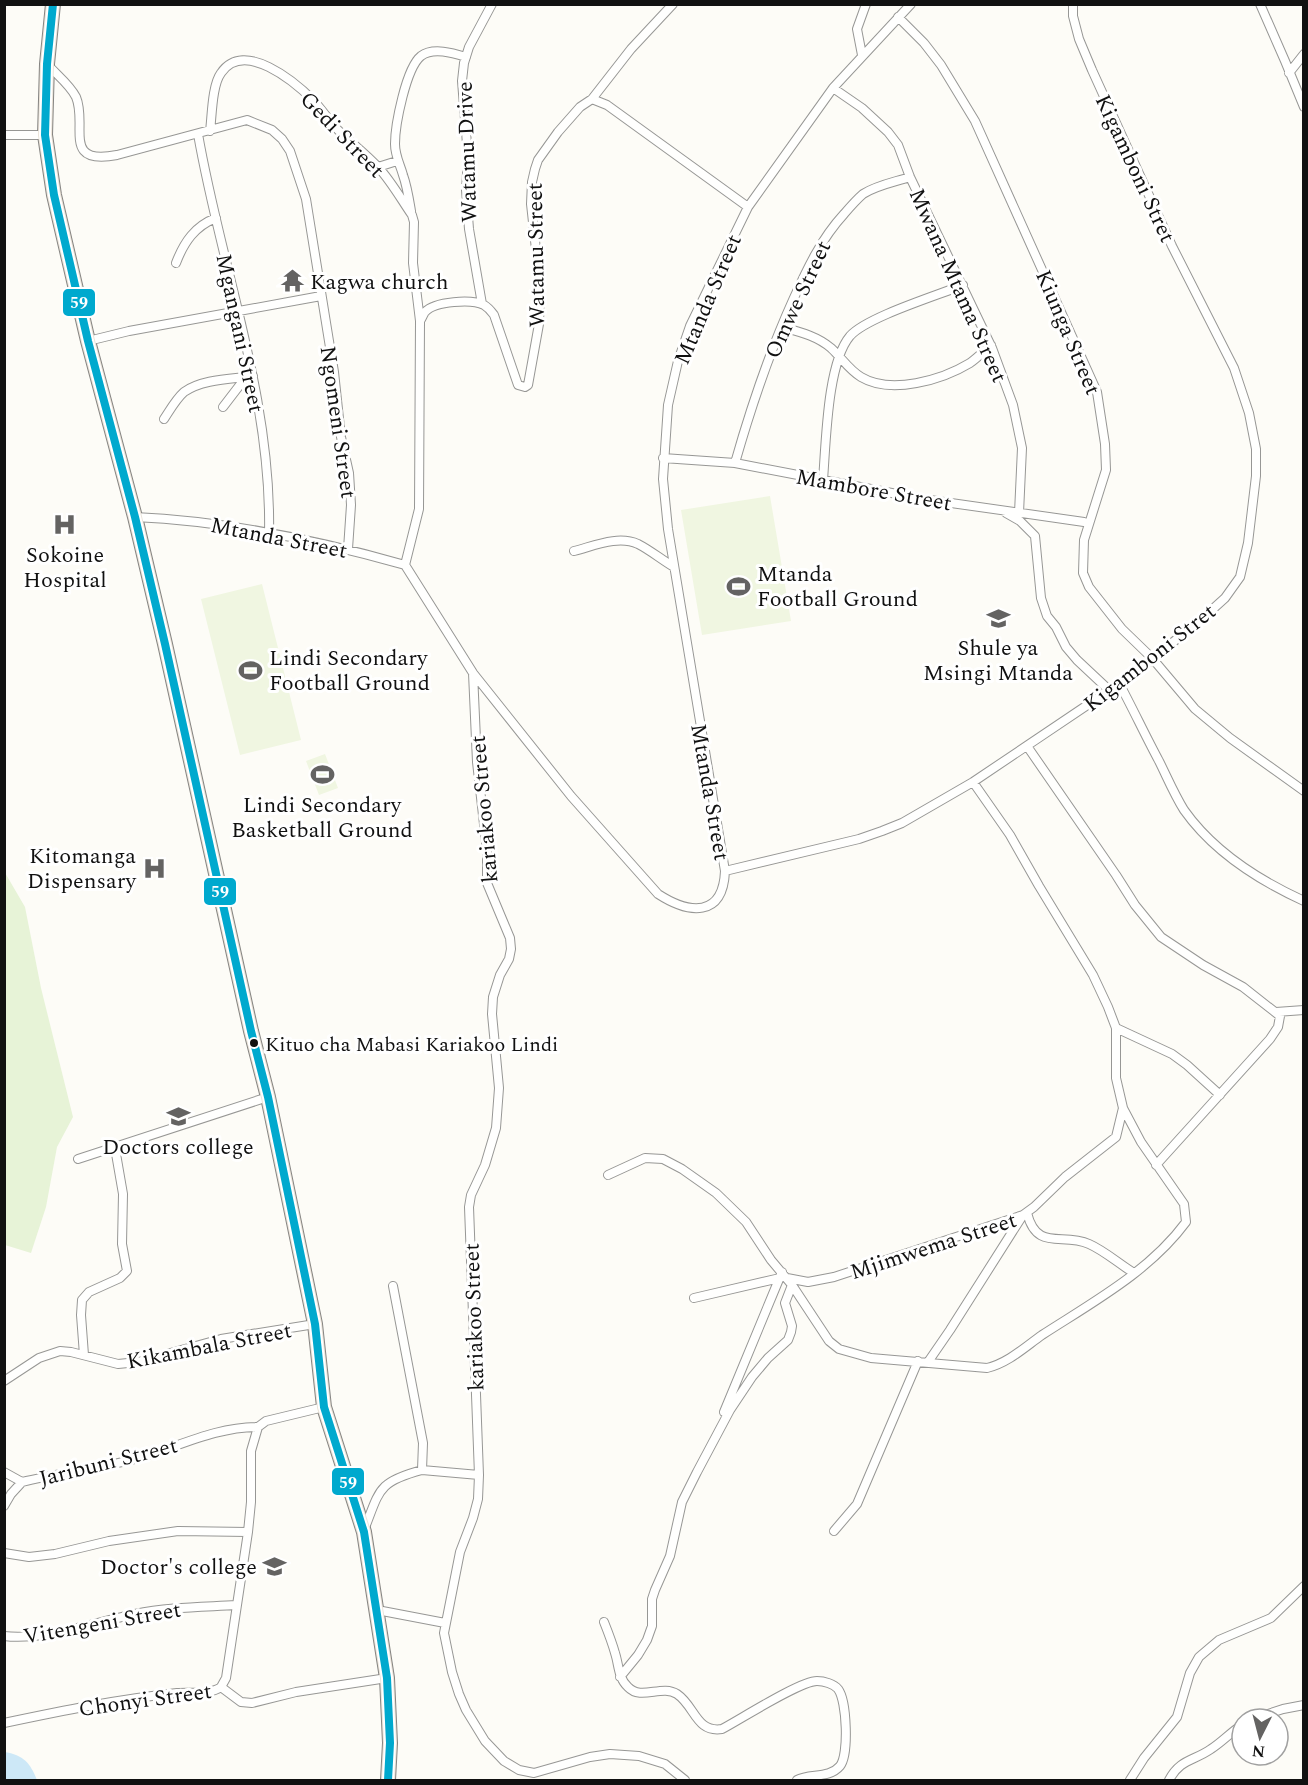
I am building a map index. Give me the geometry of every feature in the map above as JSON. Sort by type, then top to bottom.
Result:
[{"type":"highway","points":[[53,4],[47,64],[45,135],[61,227],[88,341],[135,517],[251,1031],[268,1097],[315,1324],[324,1407],[363,1532],[387,1678],[390,1743],[388,1780]]},
{"type":"street","name":"Watamu Drive","points":[[482,304],[472,255],[466,190],[468,157],[462,81],[466,57],[492,4]]},
{"type":"street","points":[[673,4],[631,49],[592,99],[607,105],[623,116],[747,207]]},
{"type":"street","points":[[862,55],[857,29],[866,4]]},
{"type":"street","name":"Mtanda Street","points":[[135,517],[233,525],[348,549],[405,566],[473,673],[571,796],[658,894],[686,909],[708,905],[722,892],[725,871],[674,567],[663,479],[668,405],[678,362],[690,326],[747,207],[833,88],[911,4]]},
{"type":"street","name":"Kigamboni Stret","points":[[725,871],[859,840],[902,823],[973,782],[1119,683],[1225,598],[1240,577],[1246,560],[1256,476],[1256,442],[1249,413],[1234,368],[1190,283],[1118,130],[1079,39],[1073,16],[1073,4]]},
{"type":"street","points":[[1260,4],[1304,107]]},
{"type":"street","name":"Kiunga Street","points":[[898,17],[924,43],[941,65],[975,121],[1097,392],[1105,444],[1106,470],[1087,524],[1084,540],[1083,573],[1089,587],[1130,637],[1211,724],[1304,791]]},
{"type":"street","points":[[405,566],[419,509],[420,321],[413,262],[414,222],[403,175],[397,160],[396,129],[414,66],[420,57],[433,52],[454,53],[466,57]]},
{"type":"street","points":[[1289,73],[1304,54]]},
{"type":"street","name":"Gedi Street","points":[[210,131],[219,76],[231,63],[240,60],[253,61],[279,72],[314,102],[336,128],[378,167],[412,215]]},
{"type":"street","name":"Ngomeni Street","points":[[47,64],[76,96],[80,141],[84,151],[91,156],[117,155],[210,131],[239,121],[250,120],[272,130],[290,151],[306,199],[334,372],[341,437],[349,473],[351,505],[348,549]]},
{"type":"street","name":"Mwana Mtama Street","points":[[833,88],[862,108],[888,132],[901,150],[910,177],[991,345],[1013,405],[1019,430],[1022,459],[1019,513]]},
{"type":"street","name":"Watamu Street","points":[[482,304],[494,315],[518,385],[525,387],[530,382],[536,349],[540,295],[531,204],[535,169],[538,160],[558,132],[580,107],[592,99]]},
{"type":"street","name":"Mgangani Street","points":[[198,134],[205,173],[239,312],[266,468],[270,508],[269,534]]},
{"type":"street","points":[[4,135],[45,135]]},
{"type":"street","points":[[378,167],[397,160]]},
{"type":"street","name":"Omwe Street","points":[[735,463],[754,395],[804,275],[832,227],[863,195],[910,177]]},
{"type":"street","points":[[176,262],[186,240],[204,224],[216,218]]},
{"type":"street","points":[[823,480],[831,394],[839,356],[850,336],[874,320],[963,285]]},
{"type":"street","points":[[88,341],[129,331],[321,296]]},
{"type":"street","points":[[420,321],[424,312],[432,308],[469,301],[482,304]]},
{"type":"street","points":[[782,327],[812,335],[830,347],[858,375],[872,383],[899,385],[916,383],[954,371],[972,362],[991,345]]},
{"type":"street","points":[[223,407],[250,377]]},
{"type":"street","points":[[164,418],[181,395],[189,390],[212,382],[250,377]]},
{"type":"street","name":"Mambore Street","points":[[663,458],[735,463],[923,499],[1083,522]]},
{"type":"street","points":[[1002,510],[1020,521],[1035,536],[1042,607],[1066,647],[1109,690]]},
{"type":"street","points":[[574,551],[614,541],[625,541],[638,544],[674,567]]},
{"type":"street","name":"kariakoo Street","points":[[473,673],[477,762],[486,840],[487,883],[510,938],[511,949],[497,985],[492,1014],[499,1088],[496,1128],[485,1165],[471,1195],[469,1207],[478,1499],[460,1552],[444,1633],[452,1672],[466,1710],[485,1741],[504,1761],[519,1770],[534,1773],[590,1757],[610,1754],[639,1756],[665,1764],[685,1780]]},
{"type":"street","points":[[1119,683],[1171,787],[1196,824],[1239,865],[1269,884],[1304,901]]},
{"type":"street","points":[[1027,746],[1135,904],[1161,937],[1203,965],[1243,987],[1280,1016],[1278,1027],[1270,1039],[1156,1165]]},
{"type":"street","name":"Mjimwema Street","points":[[694,1298],[785,1278],[808,1282],[834,1277],[1025,1214],[1065,1177],[1116,1137],[1123,1108],[1116,1078],[1116,1028],[1093,975],[1010,835],[973,782]]},
{"type":"street","points":[[1276,1012],[1304,1010]]},
{"type":"street","points":[[1116,1028],[1172,1054],[1220,1095]]},
{"type":"street","points":[[78,1159],[268,1097]]},
{"type":"street","points":[[608,1175],[645,1158],[663,1160],[695,1178],[732,1207],[746,1222],[829,1341],[840,1350],[871,1358],[975,1368],[997,1365],[1102,1297],[1166,1248],[1186,1222],[1184,1204],[1156,1165],[1123,1108]]},
{"type":"street","points":[[84,1355],[82,1300],[89,1292],[120,1278],[127,1271],[122,1244],[123,1194],[115,1148]]},
{"type":"street","points":[[1025,1214],[1032,1229],[1041,1235],[1089,1244],[1134,1273]]},
{"type":"street","points":[[928,1362],[1025,1214]]},
{"type":"street","points":[[620,1677],[638,1655],[652,1626],[652,1599],[670,1556],[682,1502],[730,1410],[752,1377],[788,1340],[792,1326],[785,1303],[785,1278]]},
{"type":"street","points":[[710,1447],[785,1278]]},
{"type":"street","points":[[393,1286],[423,1443],[422,1470]]},
{"type":"street","name":"Kikambala Street","points":[[4,1381],[49,1354],[60,1351],[118,1364],[138,1362],[221,1340],[315,1324]]},
{"type":"street","points":[[834,1530],[857,1504],[918,1361]]},
{"type":"street","name":"Jaribuni Street","points":[[4,1506],[10,1494],[22,1482],[144,1456],[218,1431],[258,1427],[266,1421],[324,1407]]},
{"type":"street","points":[[221,1687],[226,1678],[248,1532],[251,1502],[251,1450],[258,1427]]},
{"type":"street","points":[[363,1532],[383,1486],[392,1479],[422,1470],[479,1475]]},
{"type":"street","points":[[4,1472],[22,1482]]},
{"type":"street","points":[[4,1553],[29,1557],[55,1554],[109,1541],[178,1531],[248,1532]]},
{"type":"street","points":[[1130,1780],[1144,1758],[1177,1717],[1190,1673],[1198,1656],[1219,1640],[1271,1618],[1304,1587]]},
{"type":"street","name":"Vitengeni Street","points":[[4,1636],[33,1636],[170,1609],[236,1605]]},
{"type":"street","points":[[377,1610],[445,1623]]},
{"type":"street","points":[[604,1622],[615,1650],[620,1677],[630,1690],[638,1693],[663,1690],[678,1694],[705,1726],[712,1730],[722,1729],[800,1686],[815,1681],[827,1682],[837,1687],[843,1698],[845,1717],[844,1757],[841,1766],[823,1775],[803,1777],[797,1780]]},
{"type":"street","name":"Chonyi Street","points":[[4,1723],[120,1701],[174,1693],[213,1691],[221,1687],[241,1702],[252,1703],[296,1692],[387,1678]]},
{"type":"street","points":[[1169,1780],[1186,1760],[1211,1749],[1230,1733]]},
{"type":"green space","name":"Mtanda Football Ground","points":[[770,496],[791,621],[702,635],[681,510]]},
{"type":"green space","name":"Lindi Secondary Football Ground","points":[[262,584],[301,740],[240,755],[201,599]]},
{"type":"green space","name":"Lindi Secondary Basketball Ground","points":[[325,754],[338,788],[319,795],[306,761]]},
{"type":"green space","points":[[4,871],[25,907],[41,988],[73,1117],[57,1147],[46,1207],[31,1253],[5,1245]]},
{"type":"water","points":[[4,1752],[17,1755],[25,1761],[37,1780],[5,1780]]},
{"type":"transit line","name":"59","points":[[53,4],[47,64],[45,135],[54,195],[88,341],[135,517],[251,1031],[268,1097],[315,1324],[324,1407],[364,1532],[387,1678],[390,1743],[388,1780]]},
{"type":"place","name":"Kagwa church","points":[[292,281]]},
{"type":"place","name":"Sokoine Hospital","points":[[65,525]]},
{"type":"place","name":"Mtanda Football Ground","points":[[739,586]]},
{"type":"place","name":"Shule ya Msingi Mtanda","points":[[998,618]]},
{"type":"place","name":"Lindi Secondary Football Ground","points":[[251,670]]},
{"type":"place","name":"Lindi Secondary Basketball Ground","points":[[322,775]]},
{"type":"place","name":"Kitomanga Dispensary","points":[[154,868]]},
{"type":"place","name":"Kituo cha Mabasi Kariakoo Lindi","points":[[254,1043]]},
{"type":"place","name":"Doctors college","points":[[178,1117]]},
{"type":"place","name":"Doctor's college","points":[[275,1566]]}]
